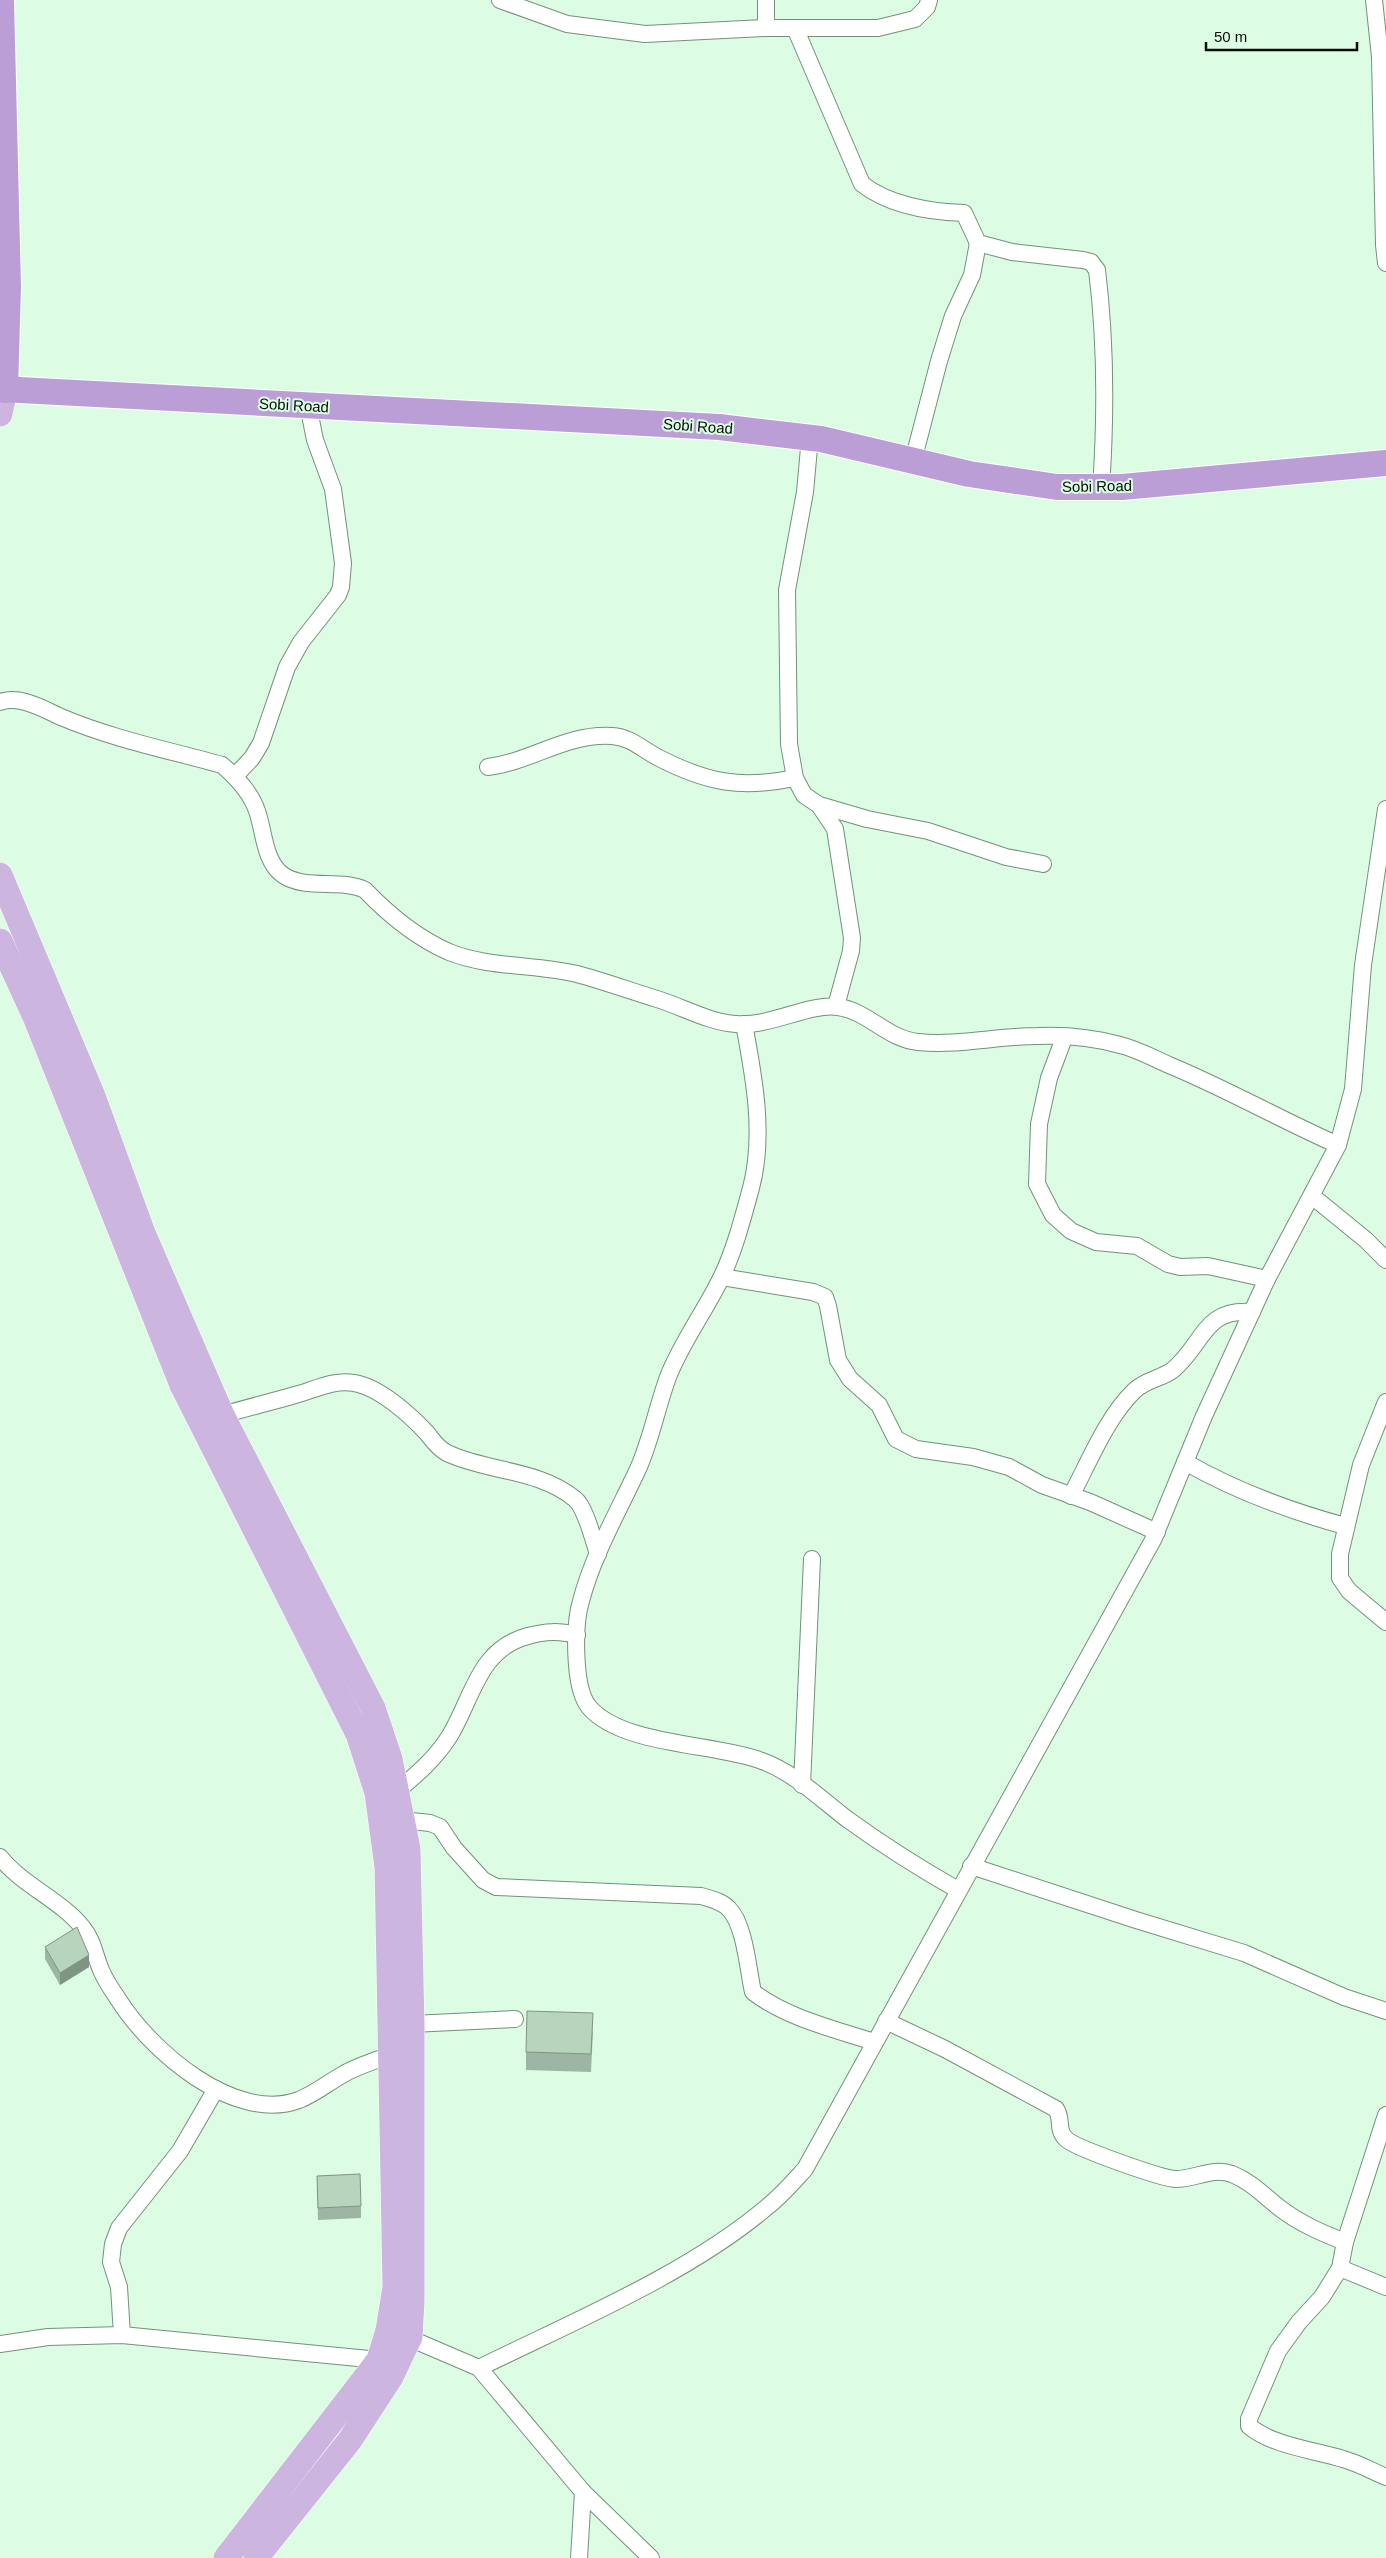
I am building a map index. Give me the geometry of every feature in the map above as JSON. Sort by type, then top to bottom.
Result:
[{"type":"highway","points":[[1,0],[8,287],[2,398]]},
{"type":"highway","name":"Sobi Road","points":[[2,398],[308,406],[719,427],[810,438],[1021,484],[1058,488],[1101,488],[1386,463]]},
{"type":"main road","points":[[0,875],[92,1096],[143,1233],[222,1415],[374,1708],[390,1759],[408,1850],[412,2024],[412,2301],[399,2334],[391,2377],[350,2440],[256,2558]]},
{"type":"main road","points":[[0,941],[36,1019],[182,1385],[358,1734],[377,1793],[387,1867],[395,2287],[399,2334],[226,2558]]},
{"type":"street","points":[[500,0],[567,24],[606,31],[645,34],[766,28],[878,28],[915,19],[932,2]]},
{"type":"street","points":[[766,0],[766,28]]},
{"type":"street","points":[[1374,0],[1380,57],[1386,263]]},
{"type":"street","points":[[795,28],[862,184],[877,195],[893,201],[964,213],[978,243],[972,275],[953,316],[913,461]]},
{"type":"street","points":[[978,243],[1012,252],[1083,260],[1091,262],[1097,270],[1105,354],[1106,405],[1101,488]]},
{"type":"street","points":[[235,776],[252,758],[260,743],[287,667],[301,642],[338,595],[341,587],[342,556],[333,489],[315,440],[308,406]]},
{"type":"street","points":[[810,438],[805,492],[787,590],[789,744],[795,778],[804,795],[819,805],[866,819],[928,831],[1006,858],[1044,864]]},
{"type":"street","points":[[0,702],[15,700],[29,703],[103,733],[222,765],[235,776],[257,809],[272,859],[283,875],[298,881],[355,885],[365,890],[421,938],[450,952],[473,959],[576,974],[656,999],[708,1018],[744,1024],[763,1022],[822,1006],[836,1006],[850,1009],[894,1036],[915,1042],[979,1041],[1038,1036],[1122,1045],[1240,1096],[1290,1124],[1338,1145]]},
{"type":"street","points":[[488,767],[508,765],[567,741],[610,736],[623,737],[635,742],[658,758],[698,776],[734,784],[768,784],[795,778]]},
{"type":"street","points":[[819,805],[835,829],[852,938],[851,951],[836,1006]]},
{"type":"street","points":[[479,2368],[652,2282],[709,2248],[768,2207],[805,2169],[1157,1532],[1185,1462],[1267,1279],[1338,1145],[1353,1089],[1359,1043],[1363,965],[1386,809]]},
{"type":"street","points":[[744,1024],[750,1057],[758,1144],[751,1186],[722,1277],[685,1340],[668,1377],[643,1457],[598,1554],[580,1603],[577,1635],[579,1678],[584,1698],[589,1708],[623,1730],[764,1761],[802,1785],[896,1855],[958,1890]]},
{"type":"street","points":[[1064,1038],[1049,1078],[1039,1124],[1037,1184],[1052,1215],[1071,1231],[1096,1242],[1137,1246],[1168,1264],[1180,1267],[1208,1266],[1267,1279]]},
{"type":"street","points":[[1312,1196],[1366,1240],[1386,1260]]},
{"type":"street","points":[[722,1277],[813,1292],[825,1297],[838,1360],[850,1380],[879,1405],[896,1439],[905,1445],[916,1449],[973,1457],[1009,1467],[1042,1485],[1157,1532]]},
{"type":"street","points":[[1071,1496],[1107,1429],[1133,1392],[1144,1382],[1173,1370],[1215,1319],[1227,1312],[1252,1312]]},
{"type":"street","points":[[222,1415],[333,1384],[356,1383],[394,1403],[426,1432],[437,1447],[447,1453],[472,1462],[537,1479],[560,1488],[577,1501],[587,1522],[598,1554]]},
{"type":"street","points":[[1386,1402],[1361,1465],[1355,1496],[1345,1526],[1340,1554],[1340,1578],[1348,1591],[1386,1622]]},
{"type":"street","points":[[1185,1462],[1215,1479],[1315,1517],[1345,1526]]},
{"type":"street","points":[[802,1785],[812,1559]]},
{"type":"street","points":[[396,1792],[432,1760],[449,1736],[478,1678],[493,1654],[513,1640],[542,1632],[557,1631],[577,1635]]},
{"type":"street","points":[[402,1820],[430,1823],[440,1827],[454,1848],[483,1880],[496,1887],[701,1896],[718,1901],[730,1910],[740,1928],[753,1992],[766,2001],[817,2023],[874,2042]]},
{"type":"street","points":[[0,1857],[21,1877],[68,1912],[84,1928],[92,1942],[101,1972],[115,1994],[152,2040],[184,2069],[216,2089],[238,2099],[255,2103],[298,2100],[343,2074],[391,2055]]},
{"type":"street","points":[[971,1866],[1244,1953],[1344,1997],[1386,2011]]},
{"type":"street","points":[[412,2024],[515,2018]]},
{"type":"street","points":[[886,2021],[945,2049],[1049,2104],[1059,2113],[1059,2128],[1068,2141],[1094,2153],[1176,2179],[1206,2172],[1230,2173],[1248,2181],[1282,2210],[1313,2230],[1345,2242]]},
{"type":"street","points":[[122,2335],[119,2287],[111,2262],[113,2244],[119,2228],[180,2152],[216,2089]]},
{"type":"street","points":[[1386,2115],[1345,2242],[1340,2268],[1322,2297],[1299,2322],[1278,2351],[1248,2419],[1249,2426],[1277,2440],[1346,2460],[1386,2477]]},
{"type":"street","points":[[1340,2268],[1386,2287]]},
{"type":"street","points":[[399,2334],[479,2368],[583,2492],[651,2558]]},
{"type":"street","points":[[0,2344],[48,2337],[122,2335],[378,2360]]},
{"type":"street","points":[[579,2558],[583,2492]]},
{"type":"building","points":[[77,1927],[89,1955],[60,1973],[45,1947]]},
{"type":"building","points":[[527,2011],[593,2013],[591,2054],[526,2052]]},
{"type":"building","points":[[360,2174],[361,2206],[318,2208],[317,2176]]}]
